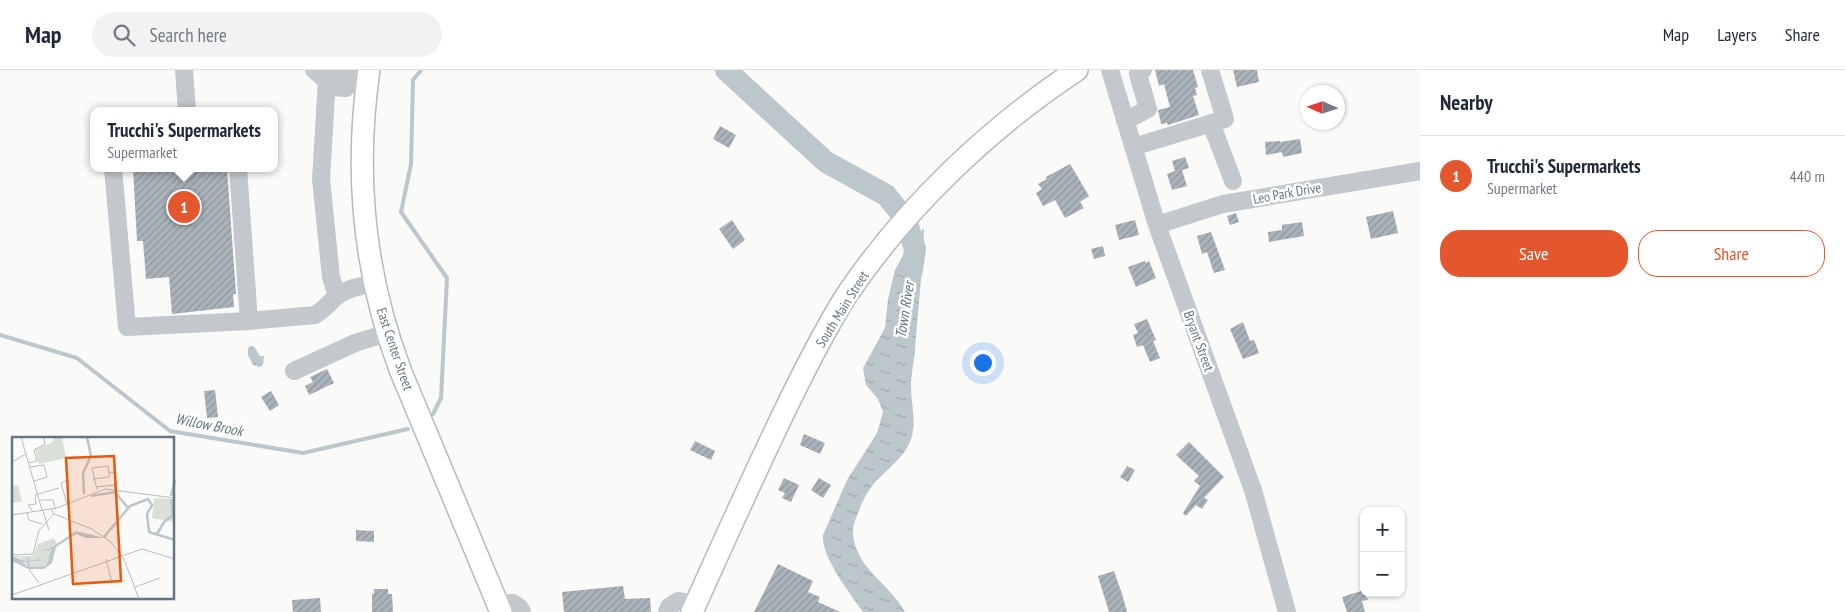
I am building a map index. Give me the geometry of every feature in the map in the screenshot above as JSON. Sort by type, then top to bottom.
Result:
[{"type":"main road","name":"South Main Street","points":[[694,608],[764,453],[808,362],[846,296],[886,243],[970,153],[1024,108],[1077,70]]},
{"type":"main road","name":"East Center Street","points":[[363,78],[362,195],[366,236],[374,284],[387,333],[414,405],[500,609]]},
{"type":"street","points":[[184,70],[187,107]]},
{"type":"street","name":"Bryant Street","points":[[1110,70],[1157,225],[1253,490],[1287,612]]},
{"type":"street","points":[[1125,121],[1148,109],[1138,74],[1143,70]]},
{"type":"street","points":[[1133,147],[1225,119],[1210,70]]},
{"type":"street","points":[[320,75],[334,87],[346,88],[363,78]]},
{"type":"street","points":[[320,75],[321,180],[332,277],[336,296]]},
{"type":"street","points":[[1211,123],[1233,181]]},
{"type":"street","name":"Leo Park Drive","points":[[1157,225],[1224,204],[1420,171]]},
{"type":"street","points":[[113,172],[127,327],[249,322],[315,315],[322,311],[336,296],[356,287],[374,284]]},
{"type":"street","points":[[238,172],[249,322]]},
{"type":"street","points":[[294,370],[317,362],[355,343],[387,333]]},
{"type":"street","points":[[667,612],[669,607],[678,601],[694,608]]},
{"type":"street","points":[[500,609],[513,603],[522,612]]},
{"type":"water","points":[[924,228],[915,354],[911,382],[912,436],[905,451],[868,492],[859,510],[853,530],[856,547],[861,558],[899,602],[905,612],[863,612],[831,564],[823,535],[847,480],[877,433],[883,412],[878,399],[866,385],[863,368],[885,328],[888,299],[895,270],[906,250]]},
{"type":"water","points":[[251,346],[255,348],[260,356],[264,356],[263,365],[260,367],[253,365],[248,355],[248,348]]},
{"type":"building","points":[[1155,70],[1193,70],[1198,87],[1195,88],[1197,95],[1193,96],[1199,115],[1168,125],[1167,123],[1161,124],[1158,110],[1170,107],[1164,84],[1159,86]]},
{"type":"building","points":[[1233,70],[1257,70],[1259,82],[1237,87]]},
{"type":"building","points":[[720,126],[736,135],[729,148],[713,139]]},
{"type":"building","points":[[1300,139],[1302,153],[1283,157],[1282,152],[1266,155],[1265,142]]},
{"type":"building","points":[[1185,157],[1189,168],[1182,170],[1187,186],[1172,190],[1167,174],[1175,171],[1172,161]]},
{"type":"building","points":[[1070,164],[1089,196],[1080,202],[1084,208],[1065,218],[1055,200],[1043,206],[1036,193],[1042,189],[1038,184],[1047,179],[1046,177]]},
{"type":"building","points":[[133,172],[227,172],[236,294],[233,294],[234,307],[172,314],[169,277],[146,279],[143,241],[137,241]]},
{"type":"building","points":[[1393,211],[1398,233],[1371,239],[1366,217]]},
{"type":"building","points":[[1236,213],[1239,222],[1230,225],[1227,216]]},
{"type":"building","points":[[732,220],[745,240],[733,249],[719,229]]},
{"type":"building","points":[[1135,220],[1139,235],[1119,240],[1115,225]]},
{"type":"building","points":[[1302,222],[1304,236],[1269,242],[1268,232],[1282,230],[1282,225]]},
{"type":"building","points":[[1211,232],[1225,270],[1214,273],[1207,252],[1202,254],[1197,236]]},
{"type":"building","points":[[1103,246],[1105,256],[1094,259],[1091,249]]},
{"type":"building","points":[[1145,261],[1146,263],[1149,261],[1156,278],[1136,287],[1128,267]]},
{"type":"building","points":[[1147,319],[1156,340],[1153,341],[1160,358],[1150,362],[1143,345],[1137,347],[1133,335],[1138,333],[1134,324]]},
{"type":"building","points":[[1243,322],[1250,341],[1254,340],[1259,353],[1243,359],[1230,329]]},
{"type":"building","points":[[327,369],[334,383],[309,395],[305,386],[313,382],[310,377]]},
{"type":"building","points":[[215,390],[218,417],[207,418],[204,391]]},
{"type":"building","points":[[271,391],[279,405],[270,411],[261,397]]},
{"type":"building","points":[[804,434],[825,443],[820,454],[800,445]]},
{"type":"building","points":[[695,441],[715,451],[711,460],[690,450]]},
{"type":"building","points":[[1189,442],[1224,477],[1204,498],[1208,500],[1202,509],[1196,505],[1186,516],[1183,513],[1200,486],[1194,481],[1199,476],[1176,455]]},
{"type":"building","points":[[1127,466],[1135,470],[1128,482],[1120,477]]},
{"type":"building","points":[[784,478],[799,485],[791,502],[782,498],[785,493],[778,490]]},
{"type":"building","points":[[819,478],[831,485],[823,498],[811,490]]},
{"type":"building","points":[[356,530],[374,531],[374,542],[356,541]]},
{"type":"building","points":[[778,564],[813,581],[808,592],[820,597],[818,602],[840,612],[754,612]]},
{"type":"building","points":[[1114,571],[1127,612],[1109,612],[1098,576]]},
{"type":"building","points":[[623,586],[625,599],[650,598],[651,612],[564,612],[562,592]]},
{"type":"building","points":[[374,589],[388,589],[388,594],[392,594],[393,612],[372,612],[372,594],[374,594]]},
{"type":"building","points":[[1360,591],[1360,597],[1367,597],[1368,600],[1362,601],[1365,612],[1347,612],[1342,597]]},
{"type":"building","points":[[320,598],[321,612],[293,612],[292,600]]},
{"type":"waterway","name":"Willow Brook","points":[[421,70],[413,80],[411,164],[401,212],[447,278],[441,398],[433,414]]},
{"type":"waterway","name":"Town River","points":[[726,70],[826,162],[886,195],[906,220],[915,249],[912,270]]},
{"type":"waterway","name":"Willow Brook","points":[[0,335],[77,358],[170,431],[303,453],[408,429]]},
{"type":"place","name":"Trucchi's Supermarkets","points":[[184,207]]}]
